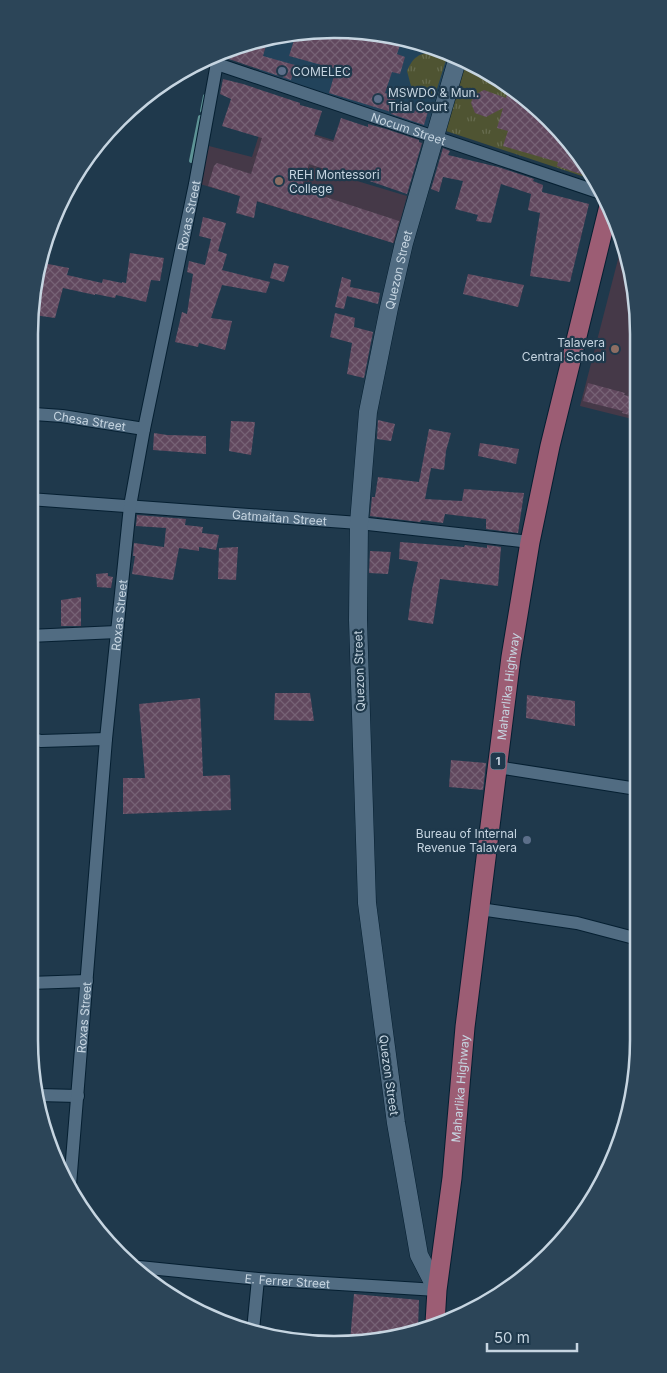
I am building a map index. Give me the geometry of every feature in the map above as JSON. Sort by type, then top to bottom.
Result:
[{"type":"main road","name":"Maharlika Highway","points":[[435,1318],[437,1290],[452,1178],[465,1027],[511,656],[530,542],[569,365],[606,218]]},
{"type":"street","name":"Nocum Street","points":[[222,59],[435,138],[592,190]]},
{"type":"street","name":"Roxas Street","points":[[71,1176],[106,739],[130,506],[144,429],[196,184],[217,61]]},
{"type":"street","name":"Quezon Street","points":[[437,1290],[419,1255],[396,1123],[367,903],[358,620],[359,523],[368,412],[389,308],[404,242],[456,64]]},
{"type":"street","name":"Chesa Street","points":[[38,414],[62,416],[144,429]]},
{"type":"street","name":"Gatmaitan Street","points":[[38,500],[359,523],[530,542]]},
{"type":"street","points":[[38,636],[117,632]]},
{"type":"street","points":[[38,740],[106,739]]},
{"type":"street","points":[[498,767],[630,788]]},
{"type":"street","points":[[480,909],[578,923],[630,937]]},
{"type":"street","points":[[38,982],[87,981]]},
{"type":"street","points":[[43,1095],[78,1096]]},
{"type":"street","name":"E. Ferrer Street","points":[[144,1267],[258,1279],[437,1290]]},
{"type":"street","points":[[253,1324],[258,1279]]},
{"type":"shaded area","points":[[314,38],[353,38],[391,43],[429,53],[450,62],[429,131],[256,81],[266,46]]},
{"type":"shaded area","name":"REH Montessori College","points":[[264,119],[353,146],[344,177],[407,196],[394,243],[200,184],[209,146],[252,157]]},
{"type":"shaded area","name":"Talavera Central School","points":[[619,256],[624,276],[629,314],[630,418],[580,406]]},
{"type":"green space","points":[[424,53],[446,60],[434,98],[411,86],[407,71],[412,62]]},
{"type":"green space","points":[[462,67],[498,87],[529,111],[556,138],[585,177],[443,130]]},
{"type":"building","points":[[314,38],[353,38],[400,45],[397,54],[405,57],[400,74],[392,72],[385,93],[396,96],[391,112],[329,93],[336,69],[289,56],[294,40]]},
{"type":"building","points":[[266,46],[263,56],[295,65],[291,80],[226,58]]},
{"type":"building","points":[[223,79],[322,111],[314,136],[333,142],[341,118],[368,127],[368,124],[386,129],[419,140],[422,143],[407,194],[358,177],[357,179],[309,164],[301,189],[399,221],[393,243],[257,201],[254,218],[236,213],[240,196],[208,186],[214,166],[217,163],[251,174],[262,138],[222,126],[231,99],[220,94]]},
{"type":"building","points":[[484,90],[506,98],[507,94],[543,124],[568,153],[584,175],[557,166],[558,162],[503,146],[508,131],[497,128],[503,108],[486,117],[475,113],[471,103],[474,95]]},
{"type":"building","points":[[417,105],[429,108],[424,125],[391,114],[394,107],[414,113]]},
{"type":"building","points":[[443,148],[450,151],[448,155],[498,167],[534,179],[533,181],[543,185],[542,192],[589,204],[570,282],[530,276],[540,213],[528,210],[531,194],[501,184],[491,223],[476,221],[478,215],[455,209],[463,181],[443,177],[439,192],[431,189]]},
{"type":"building","points":[[203,217],[226,223],[218,251],[227,254],[222,270],[270,282],[266,293],[222,285],[211,318],[232,321],[225,350],[199,343],[198,347],[175,342],[182,312],[187,314],[193,274],[187,272],[189,261],[205,265],[211,239],[199,236]]},
{"type":"building","points":[[130,253],[164,258],[160,281],[151,280],[146,302],[116,295],[115,298],[63,288],[55,318],[38,316],[46,264],[69,268],[67,275],[102,283],[103,279],[126,283]]},
{"type":"building","points":[[274,263],[289,266],[284,282],[270,278]]},
{"type":"building","points":[[468,274],[524,285],[518,307],[463,294]]},
{"type":"building","points":[[342,277],[351,280],[350,287],[380,293],[378,304],[347,296],[344,309],[335,307]]},
{"type":"building","points":[[335,313],[355,318],[354,327],[373,332],[364,378],[347,374],[352,343],[330,337]]},
{"type":"building","points":[[588,383],[625,393],[624,395],[630,396],[630,415],[622,413],[623,411],[583,401]]},
{"type":"building","points":[[378,420],[395,424],[391,441],[377,439]]},
{"type":"building","points":[[231,421],[255,422],[251,455],[229,451]]},
{"type":"building","points":[[429,429],[451,433],[446,451],[444,470],[431,468],[425,499],[462,501],[464,489],[524,493],[518,533],[486,529],[486,519],[445,514],[443,523],[370,516],[372,497],[375,497],[378,477],[419,482]]},
{"type":"building","points":[[154,433],[206,436],[206,454],[153,450]]},
{"type":"building","points":[[480,443],[519,449],[516,464],[478,456]]},
{"type":"building","points":[[137,515],[186,519],[185,525],[203,527],[202,533],[219,535],[216,550],[199,547],[199,551],[179,548],[173,580],[132,574],[135,556],[133,556],[134,543],[164,547],[166,528],[136,526]]},
{"type":"building","points":[[400,542],[464,547],[465,545],[487,548],[487,545],[501,547],[498,586],[440,579],[433,624],[408,620],[418,562],[399,559]]},
{"type":"building","points":[[238,547],[236,580],[218,579],[219,548]]},
{"type":"building","points":[[370,551],[391,552],[388,574],[369,573]]},
{"type":"building","points":[[108,573],[108,576],[113,577],[111,588],[97,587],[96,574]]},
{"type":"building","points":[[81,597],[81,626],[61,626],[61,600]]},
{"type":"building","points":[[275,693],[310,693],[314,721],[274,720]]},
{"type":"building","points":[[527,695],[575,701],[575,726],[526,718]]},
{"type":"building","points":[[200,698],[203,776],[230,775],[231,810],[123,814],[123,778],[145,778],[139,704]]},
{"type":"building","points":[[451,760],[486,763],[483,790],[449,787]]},
{"type":"building","points":[[354,1294],[419,1300],[418,1323],[391,1330],[350,1335]]},
{"type":"waterway","points":[[202,111],[205,96]]},
{"type":"waterway","points":[[191,161],[200,117]]},
{"type":"place","name":"COMELEC","points":[[282,71]]},
{"type":"place","name":"MSWDO & Mun. Trial Court","points":[[378,99]]},
{"type":"place","name":"REH Montessori College","points":[[279,181]]},
{"type":"place","name":"Talavera Central School","points":[[615,349]]},
{"type":"place","name":"Bureau of Internal Revenue Talavera","points":[[527,840]]}]
